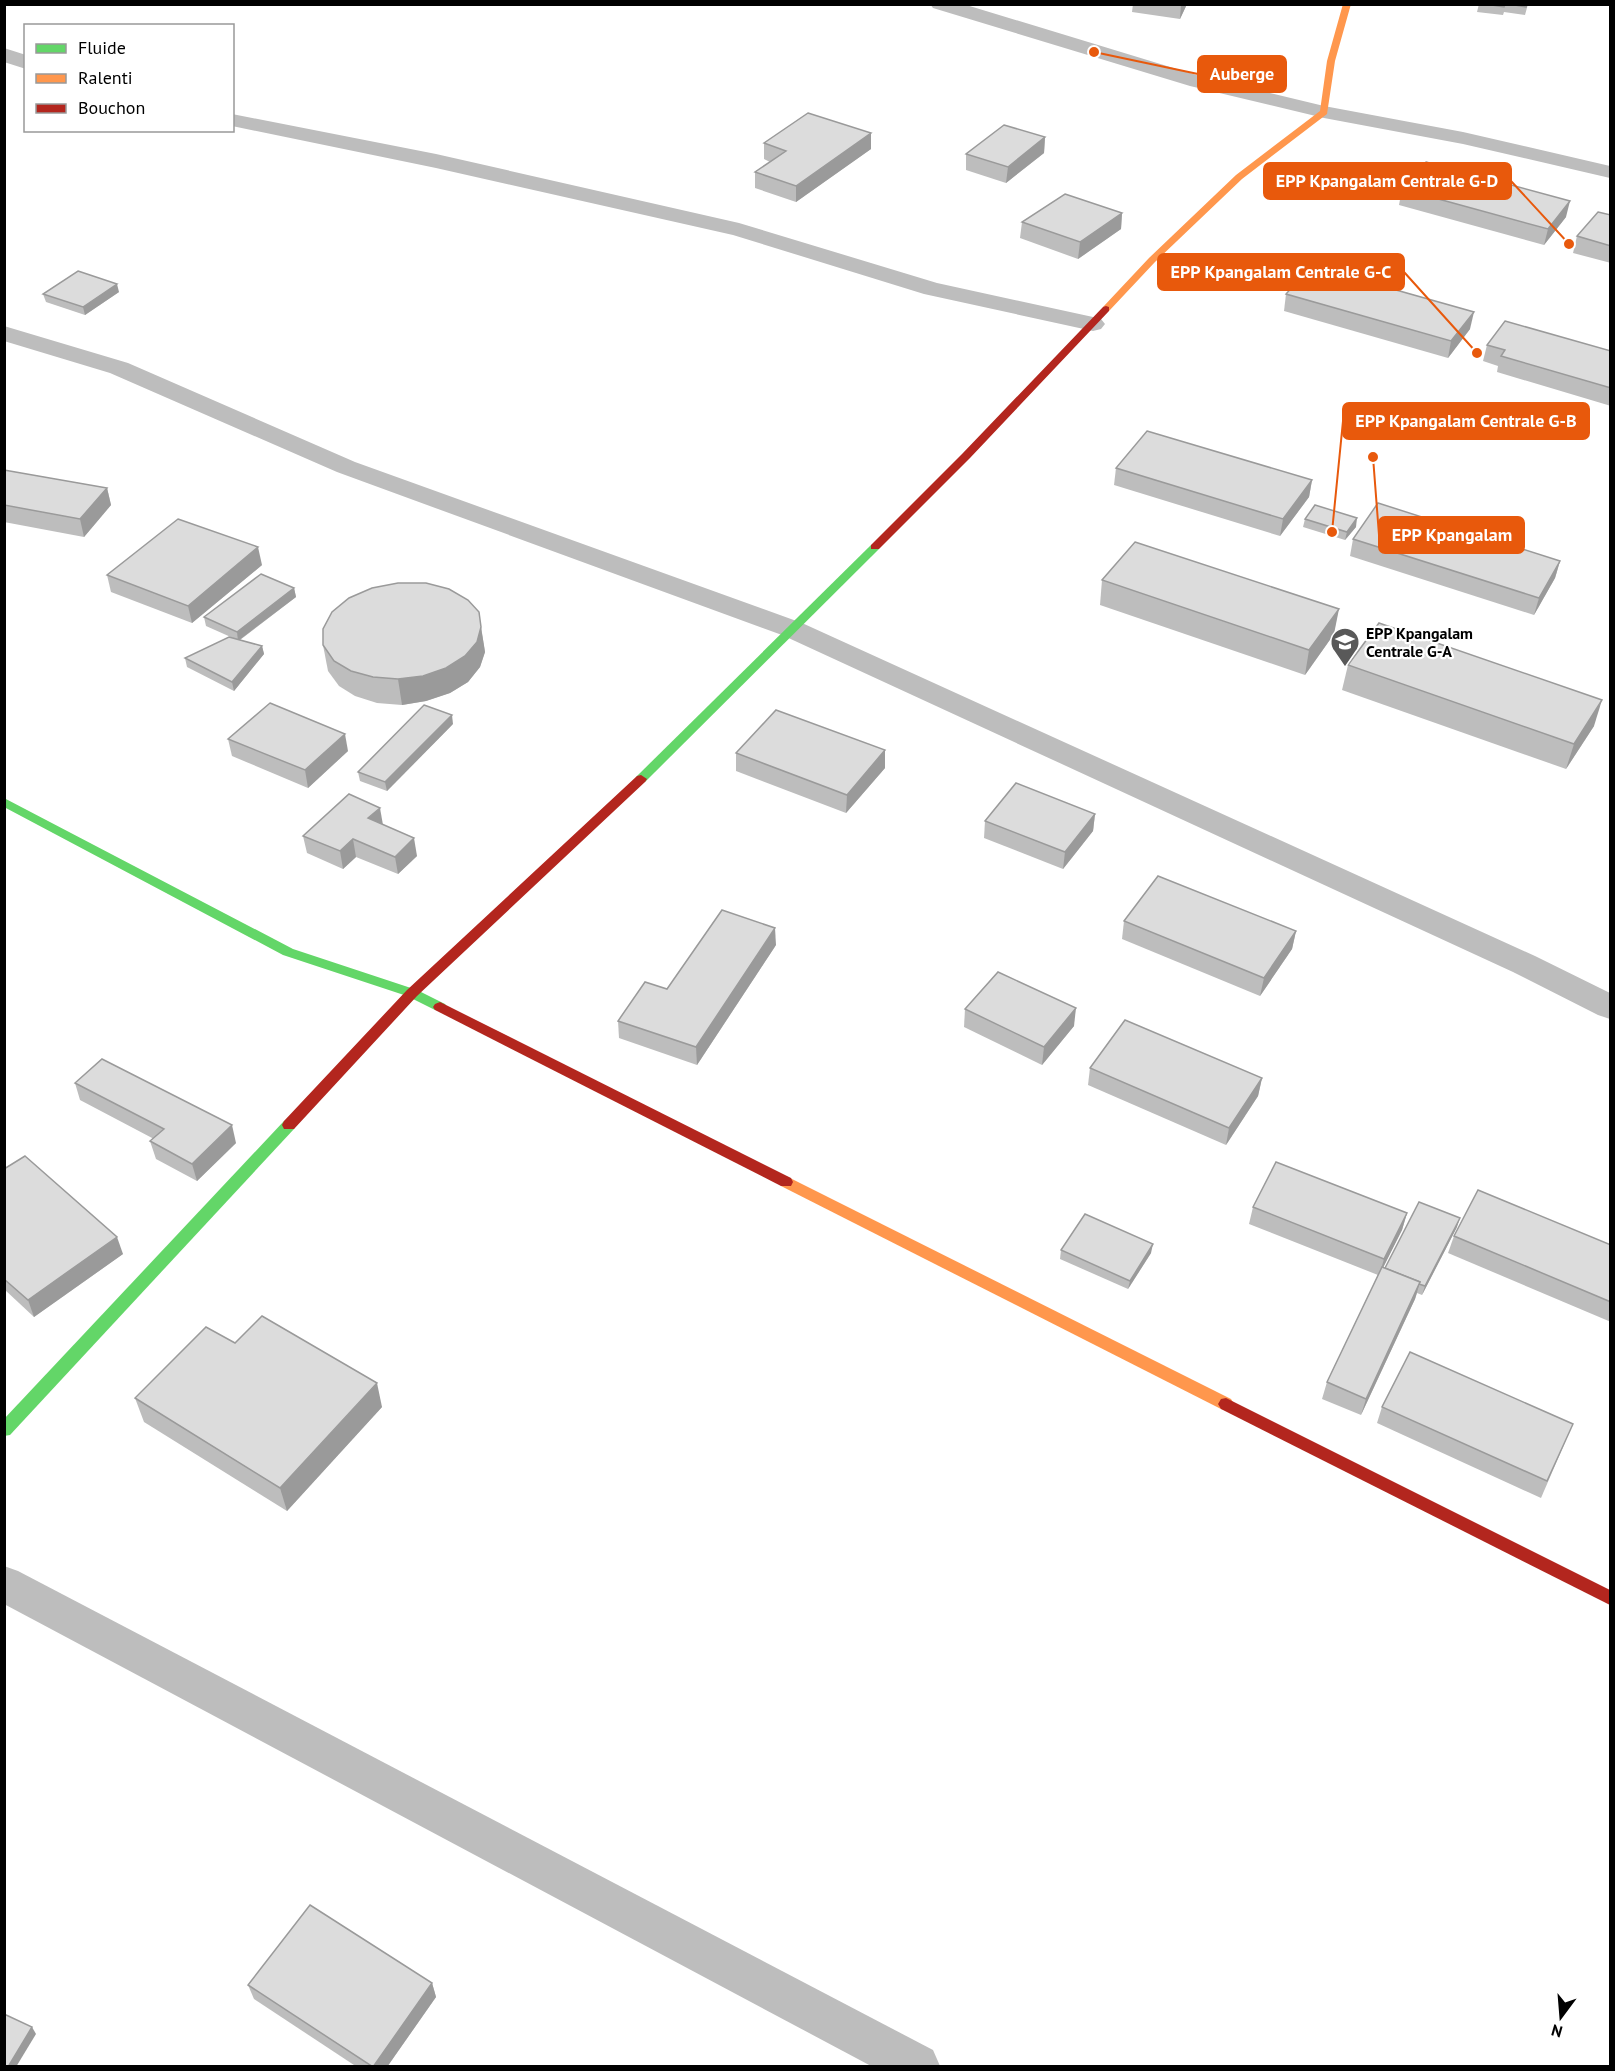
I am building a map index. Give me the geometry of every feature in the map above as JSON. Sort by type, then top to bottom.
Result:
[{"type":"street","points":[[940,4],[1197,82],[1324,112],[1463,138],[1611,172]]},
{"type":"street","points":[[4,1430],[412,993],[673,749],[966,456],[1152,260],[1239,177],[1324,112],[1330,61],[1347,4]]},
{"type":"street","points":[[4,54],[24,62]]},
{"type":"street","points":[[234,120],[436,161],[739,230],[932,289],[1093,324]]},
{"type":"street","points":[[4,333],[119,368],[346,467],[792,629],[1524,964],[1611,1007]]},
{"type":"street","points":[[4,802],[288,952],[412,993],[1611,1598]]},
{"type":"street","points":[[4,1584],[916,2067]]},
{"type":"building","points":[[1485,4],[1505,4],[1504,7]]},
{"type":"building","points":[[1509,4],[1527,4],[1526,7]]},
{"type":"building","points":[[808,113],[871,133],[796,186],[755,172],[786,151],[764,143]]},
{"type":"building","points":[[1004,125],[1045,137],[1008,167],[966,154]]},
{"type":"building","points":[[1426,162],[1570,201],[1548,229],[1402,189]]},
{"type":"building","points":[[1065,194],[1122,213],[1080,242],[1022,222]]},
{"type":"building","points":[[1598,212],[1611,215],[1611,246],[1577,236]]},
{"type":"building","points":[[1311,266],[1474,312],[1451,341],[1286,294]]},
{"type":"building","points":[[78,271],[117,284],[83,307],[43,294]]},
{"type":"building","points":[[1505,321],[1611,351],[1611,388],[1501,356],[1505,350],[1487,345]]},
{"type":"building","points":[[1147,431],[1312,480],[1283,519],[1116,468]]},
{"type":"building","points":[[4,470],[107,488],[80,519],[4,505]]},
{"type":"building","points":[[1378,503],[1560,561],[1539,598],[1353,539]]},
{"type":"building","points":[[1315,505],[1357,518],[1347,532],[1305,519]]},
{"type":"building","points":[[178,519],[258,547],[188,606],[107,575]]},
{"type":"building","points":[[1135,542],[1339,609],[1309,650],[1102,580]]},
{"type":"building","points":[[261,574],[294,588],[237,632],[204,617]]},
{"type":"building","points":[[398,583],[426,583],[449,589],[468,600],[479,612],[481,627],[477,642],[465,656],[446,668],[423,676],[398,679],[373,677],[351,671],[334,661],[323,645],[323,629],[332,612],[349,598],[372,588]]},
{"type":"building","points":[[1379,623],[1602,700],[1574,744],[1348,665]]},
{"type":"building","points":[[229,637],[262,646],[232,682],[185,658]]},
{"type":"building","points":[[270,703],[345,734],[305,770],[228,739]]},
{"type":"building","points":[[424,705],[452,715],[385,782],[358,772]]},
{"type":"building","points":[[776,710],[885,750],[847,795],[736,753]]},
{"type":"building","points":[[1016,783],[1095,814],[1065,852],[985,821]]},
{"type":"building","points":[[349,794],[380,808],[368,818],[414,838],[395,857],[353,839],[340,851],[303,836]]},
{"type":"building","points":[[1158,876],[1296,931],[1264,978],[1124,921]]},
{"type":"building","points":[[722,910],[775,928],[696,1047],[618,1021],[645,982],[667,989]]},
{"type":"building","points":[[998,972],[1076,1008],[1044,1047],[965,1009]]},
{"type":"building","points":[[1125,1020],[1262,1078],[1229,1128],[1090,1068]]},
{"type":"building","points":[[102,1059],[232,1125],[192,1164],[150,1141],[164,1129],[75,1083]]},
{"type":"building","points":[[25,1156],[117,1237],[28,1300],[4,1279],[4,1169]]},
{"type":"building","points":[[1276,1162],[1407,1213],[1384,1259],[1253,1207]]},
{"type":"building","points":[[1478,1190],[1611,1245],[1611,1302],[1454,1236]]},
{"type":"building","points":[[1419,1202],[1460,1218],[1425,1286],[1385,1268]]},
{"type":"building","points":[[1085,1214],[1153,1244],[1130,1281],[1061,1250]]},
{"type":"building","points":[[1382,1267],[1420,1282],[1366,1399],[1327,1382]]},
{"type":"building","points":[[262,1316],[377,1383],[280,1488],[135,1398],[206,1327],[235,1343]]},
{"type":"building","points":[[1410,1352],[1573,1424],[1547,1481],[1382,1407]]},
{"type":"building","points":[[310,1905],[432,1983],[373,2067],[248,1985]]},
{"type":"building","points":[[4,2014],[32,2027],[8,2067],[4,2067]]},
{"type":"traffic: fast","points":[[641,779],[875,547]]},
{"type":"traffic: fast","points":[[4,802],[288,952],[412,993],[440,1007]]},
{"type":"traffic: fast","points":[[4,1430],[289,1125]]},
{"type":"traffic: slow","points":[[1106,309],[1152,260],[1239,177],[1324,112],[1331,61],[1347,4]]},
{"type":"traffic: slow","points":[[786,1182],[1226,1404]]},
{"type":"traffic: jam","points":[[875,547],[966,456],[1106,309]]},
{"type":"traffic: jam","points":[[289,1125],[412,993],[641,779]]},
{"type":"traffic: jam","points":[[440,1007],[786,1182]]},
{"type":"traffic: jam","points":[[1226,1404],[1610,1598]]},
{"type":"place","name":"Auberge","points":[[1094,52]]},
{"type":"place","name":"EPP Kpangalam Centrale G-D","points":[[1569,244]]},
{"type":"place","name":"EPP Kpangalam Centrale G-C","points":[[1477,353]]},
{"type":"place","name":"EPP Kpangalam","points":[[1373,457]]},
{"type":"place","name":"EPP Kpangalam Centrale G-B","points":[[1332,532]]},
{"type":"place","name":"EPP Kpangalam Centrale G-A","points":[[1345,668]]}]
